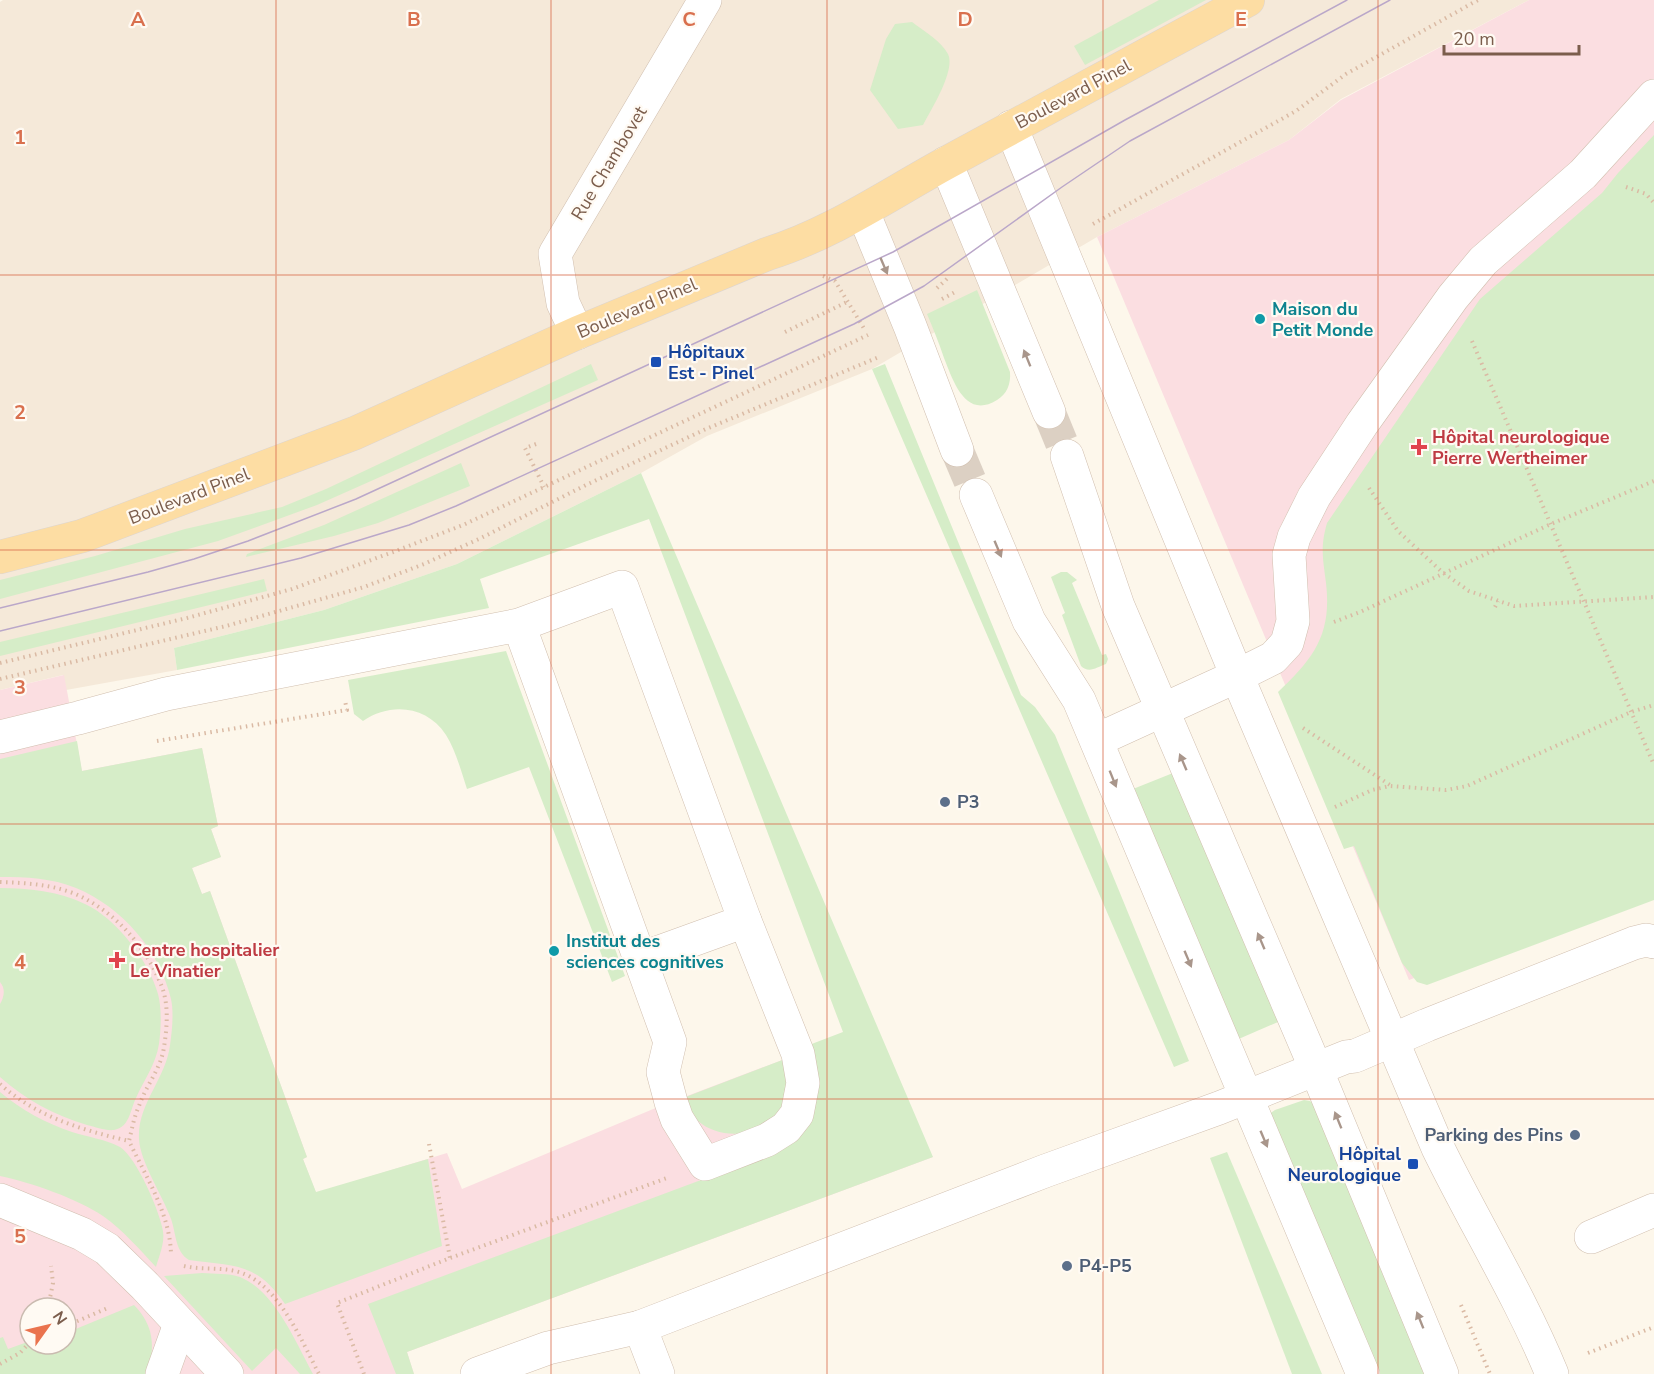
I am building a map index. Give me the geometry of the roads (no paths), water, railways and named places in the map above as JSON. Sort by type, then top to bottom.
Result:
[{"type":"main road","name":"Boulevard Pinel","points":[[0,557],[82,536],[355,433],[577,333],[767,254],[791,247],[863,212],[946,163],[1248,0]]},
{"type":"street","name":"Rue Chambovet","points":[[577,333],[563,303],[555,254],[705,0]]},
{"type":"street","points":[[1097,740],[1273,658],[1287,643],[1293,621],[1289,555],[1294,537],[1314,497],[1362,424],[1453,297],[1483,261],[1582,174],[1654,96]]},
{"type":"street","points":[[1011,128],[1237,676],[1438,1148],[1520,1302],[1552,1374]]},
{"type":"street","points":[[946,163],[1049,412]]},
{"type":"street","points":[[863,212],[910,326],[957,450]]},
{"type":"street","points":[[1067,456],[1118,606],[1316,1069],[1442,1374]]},
{"type":"street","points":[[976,495],[1029,621],[1080,700],[1363,1374]]},
{"type":"street","points":[[0,737],[166,694],[519,625],[622,587],[745,921],[798,1054],[803,1083],[797,1114],[786,1128],[767,1140],[705,1164],[677,1119],[663,1072],[670,1042],[519,625]]},
{"type":"street","points":[[640,959],[745,921]]},
{"type":"street","points":[[477,1374],[548,1348],[640,1327],[1045,1170],[1246,1097],[1346,1057],[1355,1056],[1392,1039],[1634,943],[1646,940],[1654,942]]},
{"type":"street","points":[[0,1200],[82,1234],[107,1249],[227,1374]]},
{"type":"street","points":[[1590,1237],[1654,1210]]},
{"type":"street","points":[[162,1374],[180,1324]]},
{"type":"street","points":[[640,1327],[658,1374]]},
{"type":"tunnel","points":[[1049,412],[1067,456]]},
{"type":"tunnel","points":[[957,450],[976,495]]},
{"type":"tram line","points":[[0,608],[194,559],[248,541],[356,499],[893,252],[1125,120],[1347,0]]},
{"type":"tram line","points":[[0,631],[301,558],[409,525],[456,506],[854,324],[924,286],[1130,141],[1390,0]]},
{"type":"place","name":"Maison du Petit Monde","points":[[1260,319]]},
{"type":"place","name":"Hôpitaux Est - Pinel","points":[[656,362]]},
{"type":"place","name":"Hôpital neurologique Pierre Wertheimer","points":[[1419,447]]},
{"type":"place","name":"P3","points":[[945,802]]},
{"type":"place","name":"Institut des sciences cognitives","points":[[554,951]]},
{"type":"place","name":"Centre hospitalier Le Vinatier","points":[[117,960]]},
{"type":"place","name":"Parking des Pins","points":[[1575,1135]]},
{"type":"place","name":"Hôpital Neurologique","points":[[1413,1164]]},
{"type":"place","name":"P4-P5","points":[[1067,1266]]}]
